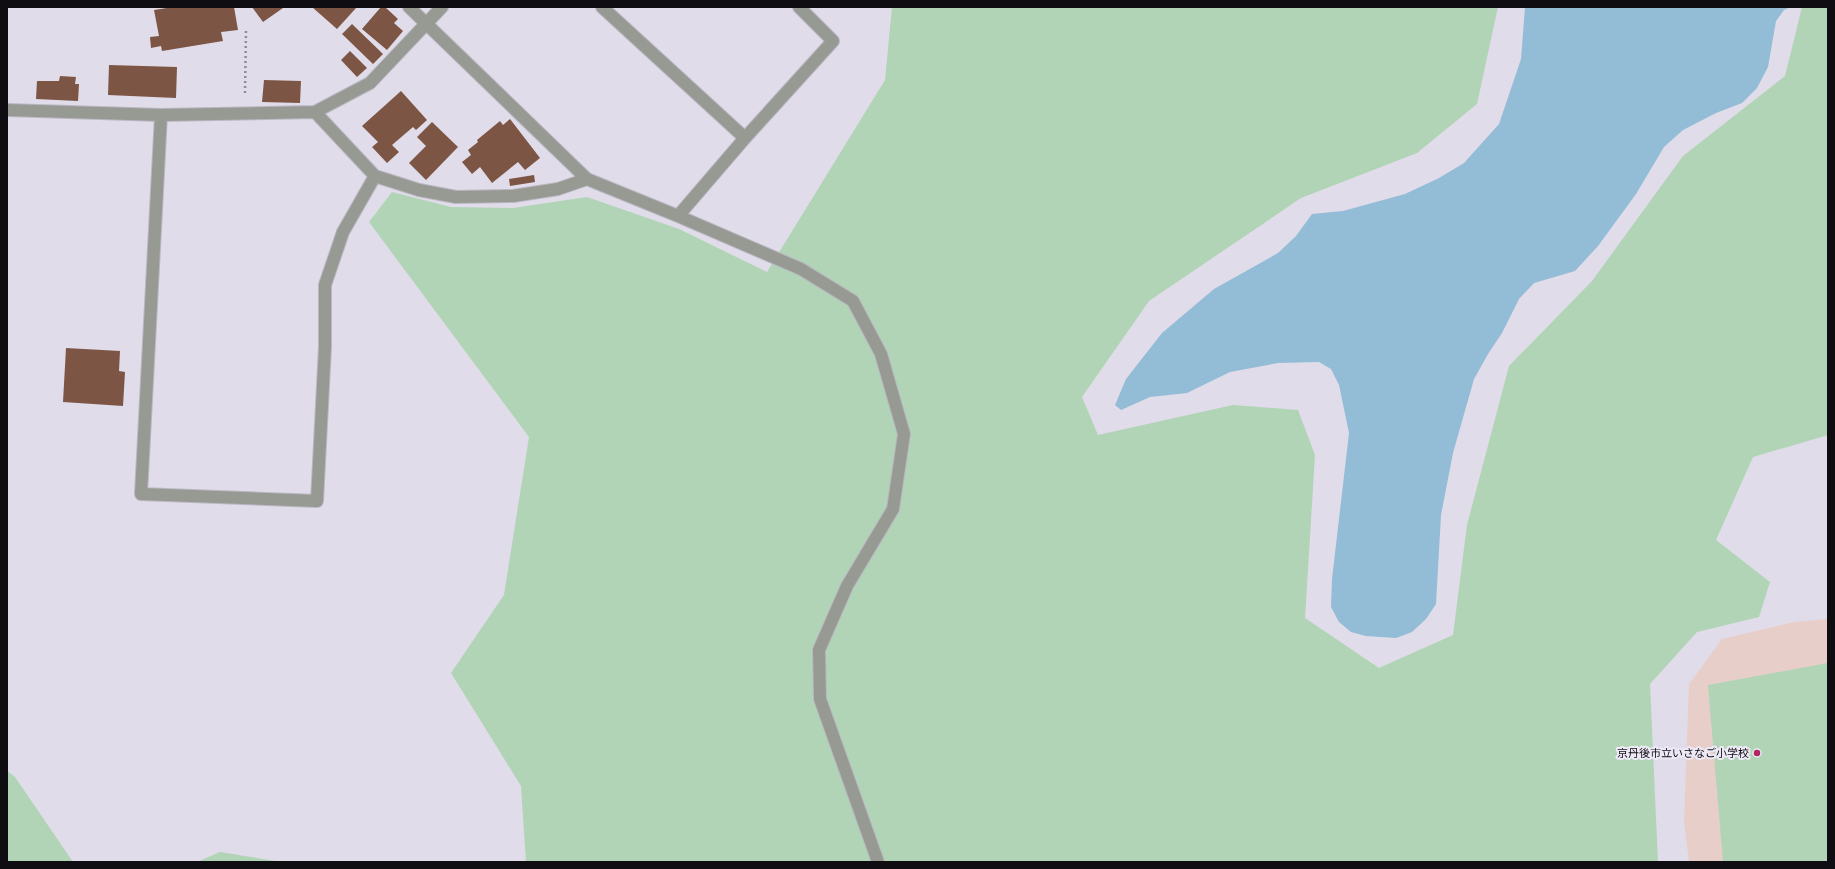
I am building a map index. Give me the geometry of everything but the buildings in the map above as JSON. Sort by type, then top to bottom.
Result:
[{"type":"street","points":[[409,7],[587,178],[801,269],[854,301],[882,354],[904,434],[892,510],[847,586],[819,650],[820,699],[878,862]]},
{"type":"street","points":[[7,110],[161,115],[314,112],[370,83],[442,7]]},
{"type":"street","points":[[602,7],[746,138]]},
{"type":"street","points":[[678,216],[833,41],[798,7]]},
{"type":"street","points":[[314,112],[375,176],[419,190],[456,197],[513,196],[558,190],[587,178]]},
{"type":"street","points":[[161,115],[141,494],[317,501],[325,347],[325,285],[343,232],[375,176]]},
{"type":"path","points":[[245,114],[246,30]]},
{"type":"shaded area","name":"京丹後市立いさなご小学校","points":[[1828,619],[1828,862],[1689,862],[1684,822],[1689,684],[1722,639],[1794,622]]},
{"type":"green space","points":[[892,7],[1498,7],[1477,104],[1417,153],[1301,198],[1149,301],[1082,397],[1098,435],[1233,405],[1298,410],[1315,455],[1305,618],[1379,668],[1453,635],[1467,525],[1509,366],[1592,281],[1683,156],[1785,76],[1802,7],[1828,7],[1828,435],[1753,457],[1716,540],[1770,582],[1759,617],[1697,632],[1650,684],[1658,862],[526,862],[521,786],[451,673],[504,595],[529,437],[369,222],[392,192],[451,207],[513,208],[587,197],[679,229],[767,272],[885,80]]},
{"type":"green space","name":"京丹後市立いさなご小学校","points":[[1828,663],[1828,862],[1723,862],[1708,685]]},
{"type":"green space","points":[[7,771],[15,777],[73,862],[7,862]]},
{"type":"green space","points":[[220,852],[282,862],[197,862]]},
{"type":"water","points":[[1525,7],[1791,7],[1784,10],[1776,21],[1768,67],[1757,88],[1742,103],[1716,113],[1683,130],[1664,147],[1636,194],[1598,246],[1575,271],[1534,283],[1519,299],[1502,333],[1474,379],[1453,453],[1441,515],[1436,604],[1426,619],[1412,632],[1396,638],[1366,636],[1351,632],[1339,622],[1331,607],[1332,579],[1349,433],[1339,385],[1331,369],[1319,362],[1278,363],[1230,372],[1187,393],[1150,397],[1121,410],[1115,405],[1126,379],[1162,333],[1214,289],[1278,253],[1296,236],[1312,214],[1343,211],[1405,194],[1439,178],[1464,163],[1499,124],[1521,59]]},
{"type":"place","name":"京丹後市立いさなご小学校","points":[[1757,753]]}]
